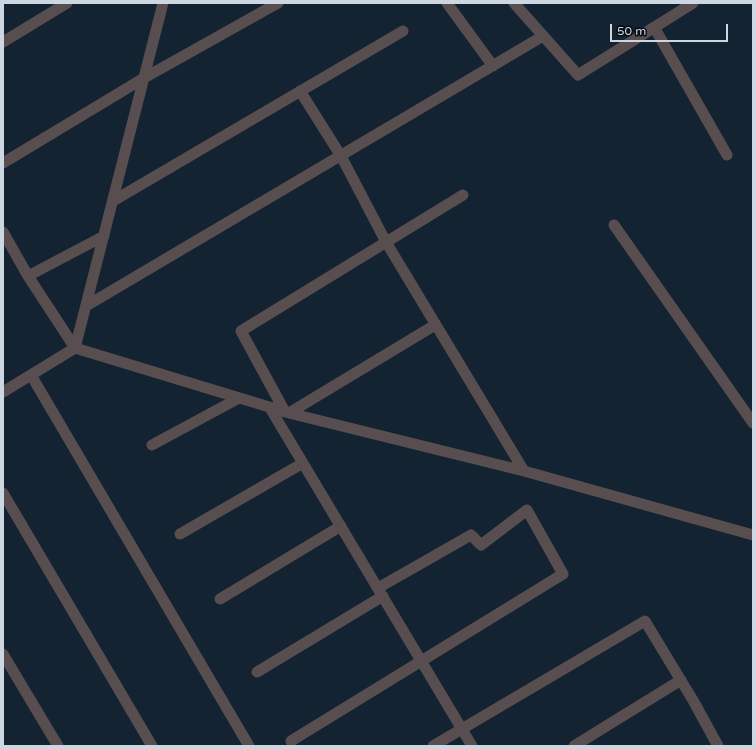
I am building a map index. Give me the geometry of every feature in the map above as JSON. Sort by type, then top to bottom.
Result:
[{"type":"street","points":[[3,42],[67,3]]},
{"type":"street","points":[[3,392],[75,348],[163,3]]},
{"type":"street","points":[[3,163],[144,78],[278,3]]},
{"type":"street","points":[[447,3],[493,66]]},
{"type":"street","points":[[514,3],[578,75],[692,3]]},
{"type":"street","points":[[654,27],[727,155]]},
{"type":"street","points":[[113,201],[403,31]]},
{"type":"street","points":[[86,306],[543,36]]},
{"type":"street","points":[[300,91],[341,156],[386,242],[524,471]]},
{"type":"street","points":[[287,413],[241,330],[463,195]]},
{"type":"street","points":[[614,225],[753,423]]},
{"type":"street","points":[[3,232],[28,276],[75,348],[287,413],[524,471],[753,535]]},
{"type":"street","points":[[28,276],[104,236]]},
{"type":"street","points":[[287,413],[435,324]]},
{"type":"street","points":[[31,375],[249,746]]},
{"type":"street","points":[[152,445],[239,398]]},
{"type":"street","points":[[270,408],[472,746]]},
{"type":"street","points":[[180,534],[303,463]]},
{"type":"street","points":[[3,493],[152,746]]},
{"type":"street","points":[[257,672],[471,535],[481,545],[527,510],[563,574],[291,740]]},
{"type":"street","points":[[220,599],[341,526]]},
{"type":"street","points":[[433,746],[644,621],[681,680],[718,746]]},
{"type":"street","points":[[3,654],[58,746]]},
{"type":"street","points":[[574,746],[681,680]]}]
